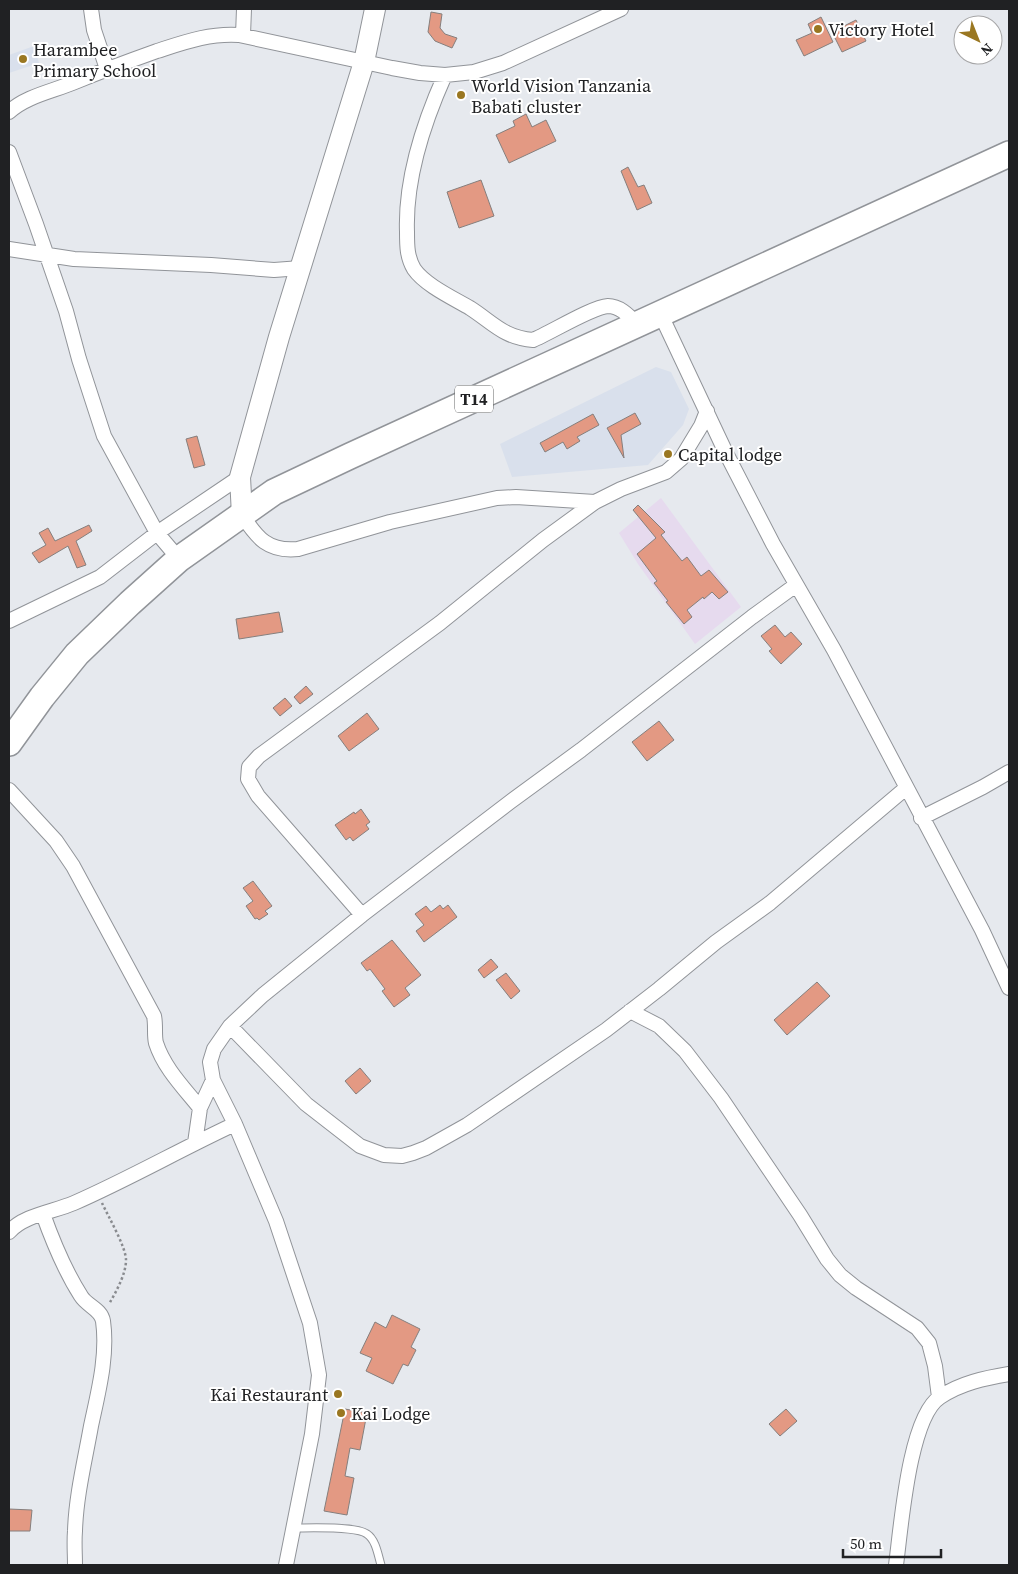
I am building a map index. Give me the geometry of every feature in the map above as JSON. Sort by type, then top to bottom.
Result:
[{"type":"highway","name":"T14","points":[[9,743],[42,697],[77,654],[130,603],[179,559],[261,500],[288,484],[1009,154]]},
{"type":"street","points":[[91,9],[94,30],[106,69]]},
{"type":"street","points":[[243,35],[244,9]]},
{"type":"street","points":[[375,9],[364,62],[279,337],[240,476],[242,515],[262,541],[285,550],[397,520],[497,498],[516,497],[596,502]]},
{"type":"street","points":[[9,112],[13,108],[36,97],[106,69],[204,36],[222,34],[243,35],[364,62],[420,73],[445,75],[474,72],[504,63],[621,9]]},
{"type":"street","points":[[445,75],[431,107],[412,173],[406,213],[407,253],[415,269],[431,284],[480,314],[500,331],[521,340],[532,340],[550,333],[596,309],[608,306],[618,308],[637,324]]},
{"type":"street","points":[[9,152],[66,311],[79,359],[104,436],[157,533],[179,559]]},
{"type":"street","points":[[9,249],[47,256],[274,270],[301,268]]},
{"type":"street","points":[[660,313],[726,453],[796,585],[834,650],[921,818],[982,930],[1009,988]]},
{"type":"street","points":[[362,916],[258,796],[248,779],[249,767],[259,756],[440,623],[543,540],[596,502],[621,489],[666,472],[675,465],[701,426],[707,411]]},
{"type":"street","points":[[9,621],[100,577],[157,533],[240,476]]},
{"type":"street","points":[[286,1565],[312,1434],[319,1375],[310,1323],[276,1221],[235,1124],[213,1080],[210,1062],[214,1049],[230,1026],[264,995],[362,916],[796,585]]},
{"type":"street","points":[[921,818],[1009,772]]},
{"type":"street","points":[[230,1026],[306,1104],[360,1146],[384,1155],[393,1156],[413,1153],[466,1126],[548,1071],[630,1011],[716,942],[770,903],[906,788]]},
{"type":"street","points":[[9,790],[56,841],[73,866],[154,1016],[156,1042],[163,1058],[170,1071],[200,1108]]},
{"type":"street","points":[[630,1011],[659,1026],[685,1051],[720,1098],[800,1215],[827,1259],[840,1275],[856,1288],[917,1328],[928,1344],[935,1366],[939,1397]]},
{"type":"street","points":[[195,1143],[200,1108],[213,1080]]},
{"type":"street","points":[[9,1232],[19,1224],[68,1205],[235,1124]]},
{"type":"street","points":[[42,1214],[80,1294],[102,1316],[103,1349],[99,1390],[80,1487],[75,1530],[75,1565]]},
{"type":"street","points":[[896,1565],[909,1473],[920,1427],[928,1411],[939,1397],[976,1380],[1009,1374]]},
{"type":"lane","points":[[294,1528],[357,1529],[368,1534],[376,1545],[381,1565]]},
{"type":"path","points":[[96,1192],[122,1247],[126,1261],[120,1281],[102,1316]]},
{"type":"shaded area","name":"Harambee Primary School","points":[[34,46],[39,63],[9,73],[9,55]]},
{"type":"shaded area","points":[[656,367],[671,372],[689,409],[683,425],[648,465],[512,477],[500,444]]},
{"type":"shaded area","points":[[661,498],[741,607],[695,644],[638,564],[619,533]]},
{"type":"building","points":[[431,12],[442,14],[440,28],[445,34],[457,38],[452,48],[435,41],[428,32]]},
{"type":"building","points":[[821,17],[833,42],[804,56],[796,40],[812,33],[808,24]]},
{"type":"building","points":[[856,20],[866,41],[842,52],[832,32]]},
{"type":"building","points":[[526,114],[532,127],[546,120],[556,141],[509,163],[496,135],[515,126],[513,121]]},
{"type":"building","points":[[628,167],[638,187],[644,185],[652,203],[637,210],[621,171]]},
{"type":"building","points":[[481,180],[494,216],[459,228],[447,192]]},
{"type":"building","points":[[635,413],[641,424],[621,435],[624,458],[607,428]]},
{"type":"building","points":[[593,414],[599,425],[577,437],[580,441],[567,449],[563,442],[545,452],[540,443]]},
{"type":"building","points":[[197,436],[205,465],[194,468],[186,439]]},
{"type":"building","points":[[638,505],[665,532],[661,535],[682,561],[687,557],[701,576],[709,570],[728,592],[719,599],[712,592],[704,599],[703,597],[687,610],[692,617],[684,624],[666,602],[668,601],[654,583],[657,581],[637,554],[656,538],[633,510]]},
{"type":"building","points":[[89,525],[92,531],[76,541],[86,565],[77,568],[68,546],[39,563],[32,553],[46,545],[39,533],[48,528],[55,541]]},
{"type":"building","points":[[279,612],[283,632],[239,639],[236,619]]},
{"type":"building","points":[[775,625],[785,637],[791,632],[802,644],[781,664],[769,651],[772,649],[761,636]]},
{"type":"building","points":[[306,686],[313,694],[300,704],[294,697]]},
{"type":"building","points":[[285,698],[292,706],[280,716],[273,708]]},
{"type":"building","points":[[367,713],[379,729],[349,751],[338,736]]},
{"type":"building","points":[[659,721],[674,740],[647,761],[632,742]]},
{"type":"building","points":[[361,809],[370,822],[366,825],[369,829],[353,841],[350,837],[346,840],[335,825]]},
{"type":"building","points":[[253,881],[272,906],[265,911],[268,914],[259,920],[255,919],[246,906],[253,901],[243,888]]},
{"type":"building","points":[[440,905],[443,909],[448,905],[457,917],[424,942],[416,931],[424,925],[415,914],[426,906],[431,912]]},
{"type":"building","points":[[392,940],[421,975],[405,988],[410,995],[394,1007],[382,991],[385,989],[370,969],[367,971],[361,963]]},
{"type":"building","points":[[491,959],[498,967],[484,978],[478,970]]},
{"type":"building","points":[[506,973],[520,991],[511,999],[496,980]]},
{"type":"building","points":[[817,982],[830,996],[787,1035],[774,1020]]},
{"type":"building","points":[[360,1068],[371,1081],[356,1094],[345,1081]]},
{"type":"building","points":[[392,1315],[420,1329],[411,1347],[416,1350],[408,1366],[403,1364],[393,1384],[366,1371],[372,1358],[360,1353],[375,1322],[386,1328]]},
{"type":"building","points":[[345,1409],[367,1413],[360,1450],[350,1448],[345,1476],[354,1478],[347,1515],[324,1511]]},
{"type":"building","points":[[786,1409],[797,1421],[780,1436],[769,1424]]},
{"type":"building","points":[[9,1509],[32,1510],[30,1531],[9,1531]]},
{"type":"place","name":"Victory Hotel","points":[[818,29]]},
{"type":"place","name":"Harambee Primary School","points":[[23,59]]},
{"type":"place","name":"World Vision Tanzania Babati cluster","points":[[461,95]]},
{"type":"place","name":"Capital lodge","points":[[668,454]]},
{"type":"place","name":"Kai Restaurant","points":[[338,1394]]},
{"type":"place","name":"Kai Lodge","points":[[341,1413]]}]
